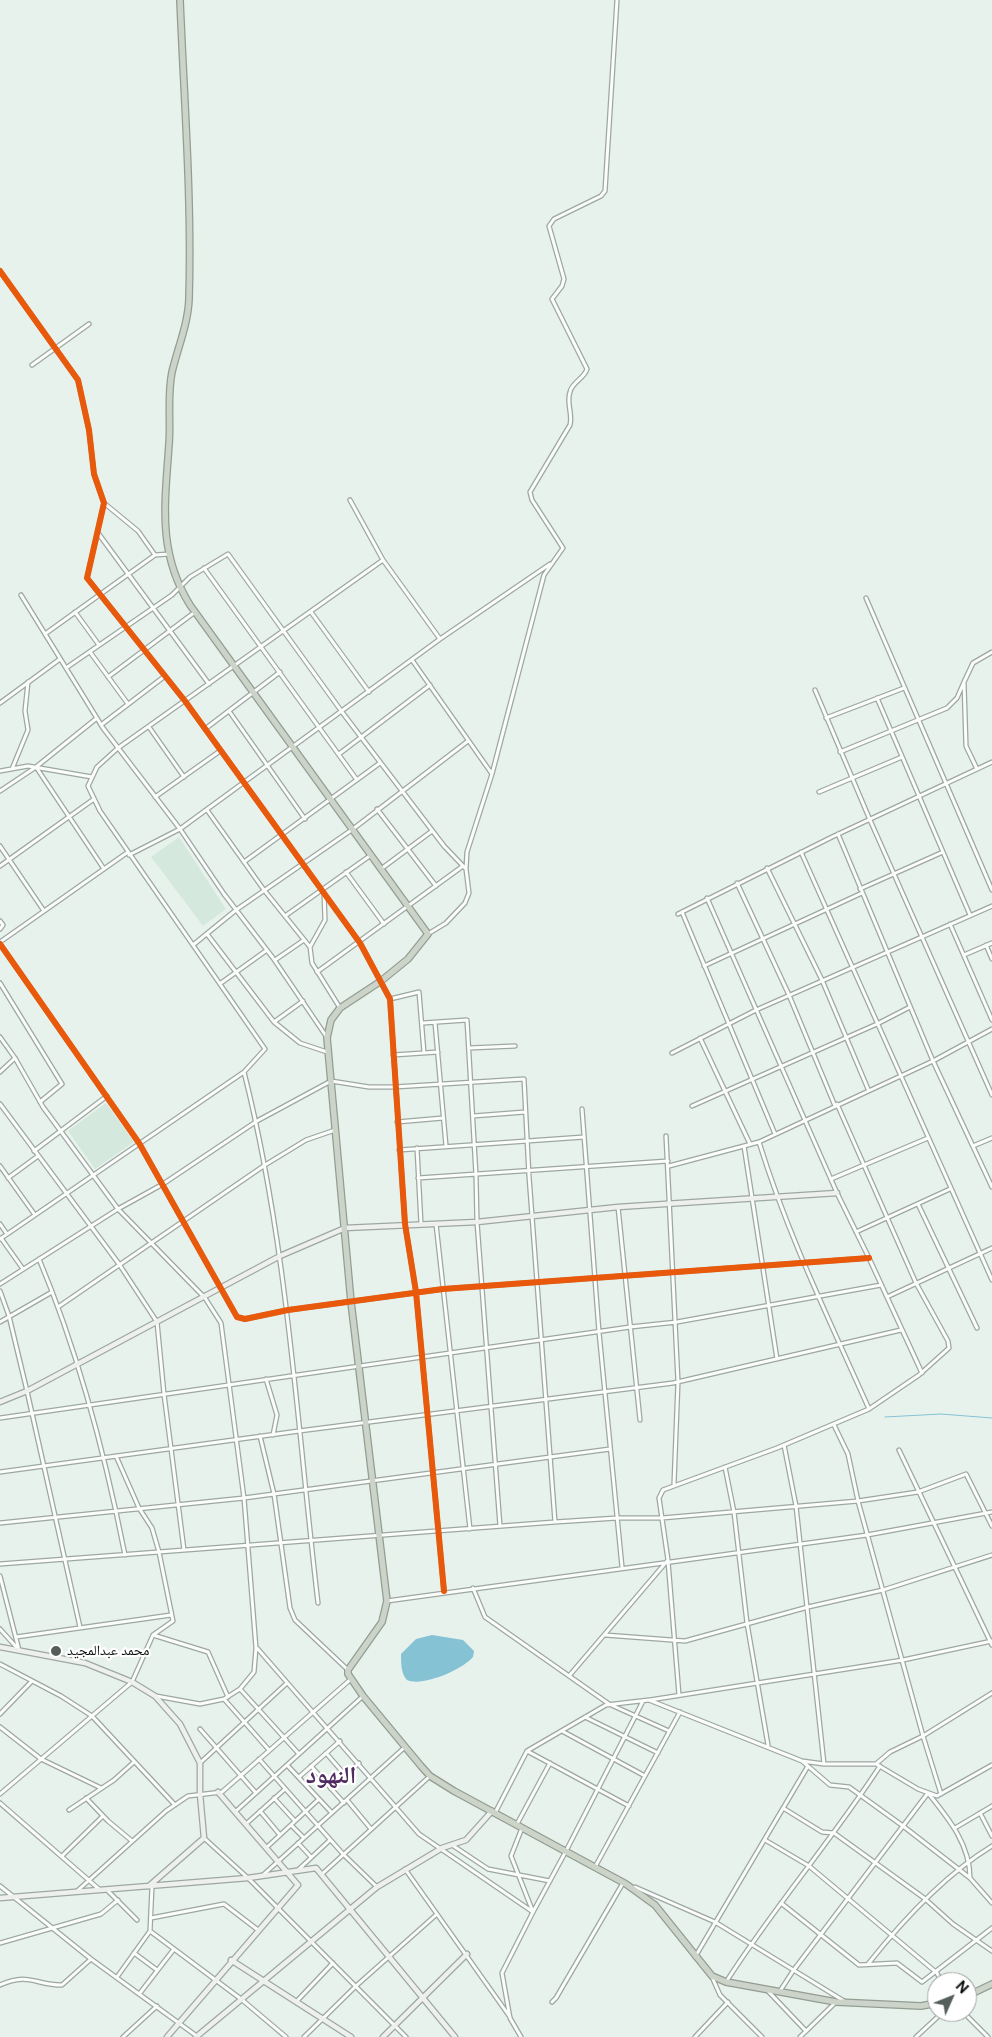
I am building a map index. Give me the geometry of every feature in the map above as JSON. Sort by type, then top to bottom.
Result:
[{"type":"highway","points":[[180,0],[189,213],[189,297],[185,326],[172,373],[164,527],[168,554],[179,588],[428,934],[408,959],[381,981],[340,1008],[332,1020],[328,1038],[351,1302],[387,1601],[382,1622],[348,1670],[351,1679],[430,1776],[625,1883],[655,1905],[712,1976],[726,1982],[836,2002],[921,2006],[927,2004]]},
{"type":"highway","points":[[977,1991],[992,1984]]},
{"type":"street","points":[[617,0],[605,191],[601,196],[554,219],[549,226],[564,279],[562,286],[552,299],[587,369],[585,374],[570,390],[569,402],[572,414],[570,425],[530,492],[532,500],[563,546],[562,552],[551,562],[412,660],[180,829],[129,854],[104,869],[0,943],[139,1143],[237,1317],[245,1319],[288,1310],[443,1289],[870,1258]]},
{"type":"street","points":[[0,271],[78,380],[89,430],[94,474],[104,503],[88,578],[185,701],[323,891],[359,942],[390,999],[394,1087],[405,1224],[416,1292],[426,1415],[444,1591]]},
{"type":"street","points":[[32,365],[89,324]]},
{"type":"street","points":[[350,500],[382,560],[440,640]]},
{"type":"street","points":[[104,503],[138,531],[155,555]]},
{"type":"street","points":[[98,533],[209,684]]},
{"type":"street","points":[[45,634],[155,555],[168,554]]},
{"type":"street","points":[[66,668],[153,608],[204,568],[228,554],[342,712],[432,831],[464,867]]},
{"type":"street","points":[[23,1269],[0,1238],[244,1072],[265,1049],[129,854],[94,799],[88,786],[97,767],[118,748],[284,632],[382,560]]},
{"type":"street","points":[[428,934],[446,923],[465,903],[469,893],[464,867],[467,852],[492,774],[544,575],[551,562]]},
{"type":"street","points":[[204,568],[358,780]]},
{"type":"street","points":[[21,595],[101,725],[180,829],[236,910],[275,960],[328,1038]]},
{"type":"street","points":[[866,598],[992,890]]},
{"type":"street","points":[[75,612],[99,645]]},
{"type":"street","points":[[108,677],[196,612]]},
{"type":"street","points":[[311,612],[369,692]]},
{"type":"street","points":[[90,652],[128,704]]},
{"type":"street","points":[[840,752],[951,705],[957,698],[973,663],[992,652]]},
{"type":"street","points":[[0,702],[60,659]]},
{"type":"street","points":[[412,660],[492,774]]},
{"type":"street","points":[[204,729],[280,672]]},
{"type":"street","points":[[101,725],[165,676]]},
{"type":"street","points":[[12,769],[28,730],[24,712],[28,682]]},
{"type":"street","points":[[964,682],[966,746],[977,769]]},
{"type":"street","points":[[339,754],[430,685]]},
{"type":"street","points":[[826,718],[904,688]]},
{"type":"street","points":[[815,690],[840,752],[992,1095]]},
{"type":"street","points":[[877,698],[970,915]]},
{"type":"street","points":[[229,711],[305,819]]},
{"type":"street","points":[[0,791],[36,768],[97,718]]},
{"type":"street","points":[[148,727],[184,777]]},
{"type":"street","points":[[193,946],[236,910],[353,829],[401,790],[468,741]]},
{"type":"street","points":[[155,797],[220,751]]},
{"type":"street","points":[[819,792],[902,757]]},
{"type":"street","points":[[244,862],[332,800],[380,762]]},
{"type":"street","points":[[775,1134],[680,913],[800,852],[992,762]]},
{"type":"street","points":[[0,771],[28,766],[92,777]]},
{"type":"street","points":[[36,768],[104,869]]},
{"type":"street","points":[[0,866],[94,799]]},
{"type":"street","points":[[377,809],[436,886]]},
{"type":"street","points":[[207,810],[264,890],[310,947],[312,962],[340,1008]]},
{"type":"street","points":[[381,869],[432,831]]},
{"type":"street","points":[[838,834],[933,1061],[992,1187]]},
{"type":"street","points":[[0,846],[44,911]]},
{"type":"street","points":[[800,852],[992,1280]]},
{"type":"street","points":[[704,966],[764,940],[894,874],[943,852]]},
{"type":"street","points":[[285,916],[323,891],[371,855]]},
{"type":"street","points":[[317,972],[464,867]]},
{"type":"street","points":[[768,868],[822,980],[868,1089]]},
{"type":"street","points":[[346,872],[384,924]]},
{"type":"street","points":[[679,1695],[668,1560],[659,1498],[663,1490],[674,1484],[784,1445],[869,1409],[922,1373],[949,1348],[948,1341],[916,1283],[738,883]]},
{"type":"street","points":[[310,947],[325,920],[323,891]]},
{"type":"street","points":[[707,898],[831,1180],[870,1258],[922,1373]]},
{"type":"street","points":[[672,1053],[756,1010],[992,906]]},
{"type":"street","points":[[0,921],[3,925],[0,929]]},
{"type":"street","points":[[950,924],[992,1020]]},
{"type":"street","points":[[207,934],[274,1022],[300,1044],[328,1052]]},
{"type":"street","points":[[275,960],[304,940]]},
{"type":"street","points":[[964,955],[992,943]]},
{"type":"street","points":[[986,946],[992,959]]},
{"type":"street","points":[[221,984],[267,950]]},
{"type":"street","points":[[0,983],[62,1084],[40,1102]]},
{"type":"street","points":[[390,999],[419,992],[424,1053]]},
{"type":"street","points":[[274,1022],[303,1001]]},
{"type":"street","points":[[692,1106],[877,1024],[910,1007]]},
{"type":"street","points":[[423,1023],[467,1020],[476,1174],[476,1222],[488,1348],[490,1406],[500,1526]]},
{"type":"street","points":[[435,1023],[446,1146]]},
{"type":"street","points":[[669,1166],[759,1142],[868,1089],[933,1061],[992,1029]]},
{"type":"street","points":[[0,1037],[15,1058],[40,1102],[118,1209],[205,1298],[221,1323],[244,1498],[256,1648],[254,1672],[240,1689],[224,1699],[200,1704],[154,1696]]},
{"type":"street","points":[[700,1038],[750,1144]]},
{"type":"street","points":[[468,1048],[515,1046]]},
{"type":"street","points":[[393,1055],[438,1052]]},
{"type":"street","points":[[0,1072],[15,1058]]},
{"type":"street","points":[[244,1072],[257,1121],[288,1310],[310,1540],[318,1603]]},
{"type":"street","points":[[0,1284],[118,1209],[163,1184],[257,1121],[331,1081],[369,1087],[394,1087],[471,1084],[524,1079],[528,1170],[556,1522]]},
{"type":"street","points":[[34,1151],[106,1096]]},
{"type":"street","points":[[0,1104],[65,1194],[119,1264],[157,1322],[164,1394],[184,1550]]},
{"type":"street","points":[[582,1110],[599,1332],[622,1567]]},
{"type":"street","points":[[473,1116],[525,1112]]},
{"type":"street","points":[[397,1122],[444,1118]]},
{"type":"street","points":[[58,1307],[265,1165],[306,1140],[335,1130]]},
{"type":"street","points":[[666,1136],[677,1322],[678,1382],[674,1484]]},
{"type":"street","points":[[399,1150],[584,1137]]},
{"type":"street","points":[[831,1180],[928,1138]]},
{"type":"street","points":[[973,1146],[992,1138]]},
{"type":"street","points":[[759,1142],[776,1197],[802,1262],[869,1409]]},
{"type":"street","points":[[744,1146],[777,1359]]},
{"type":"street","points":[[417,1148],[421,1224]]},
{"type":"street","points":[[8,1178],[38,1156]]},
{"type":"street","points":[[418,1178],[668,1161]]},
{"type":"street","points":[[0,1166],[35,1215]]},
{"type":"street","points":[[856,1232],[950,1189]]},
{"type":"street","points":[[0,1402],[27,1391],[205,1298],[280,1256],[345,1228],[476,1222],[618,1207],[837,1193]]},
{"type":"street","points":[[918,1204],[978,1328]]},
{"type":"street","points":[[618,1207],[640,1420]]},
{"type":"street","points":[[436,1223],[470,1529]]},
{"type":"street","points":[[0,1224],[7,1234]]},
{"type":"street","points":[[886,1297],[992,1248]]},
{"type":"street","points":[[39,1259],[78,1364],[116,1511],[125,1555]]},
{"type":"street","points":[[0,1418],[450,1352],[677,1322],[881,1285]]},
{"type":"street","points":[[0,1291],[9,1316],[27,1391],[43,1467],[56,1516],[63,1560],[80,1627]]},
{"type":"street","points":[[0,1322],[52,1292]]},
{"type":"street","points":[[0,1472],[272,1434],[678,1382],[901,1330]]},
{"type":"street","points":[[266,1379],[277,1414],[272,1434]]},
{"type":"street","points":[[834,1425],[848,1454],[867,1535],[941,1794]]},
{"type":"street","points":[[260,1436],[274,1494],[290,1608],[294,1620],[348,1670]]},
{"type":"street","points":[[784,1445],[796,1506],[801,1544],[824,1764]]},
{"type":"street","points":[[0,1523],[244,1498],[610,1449]]},
{"type":"street","points":[[0,1886],[91,1959],[140,1993],[197,2037],[377,1887],[405,1868],[442,1848],[466,1840],[494,1812],[527,1751],[609,1704],[643,1701],[815,1672],[903,1660],[991,1643],[932,1524],[899,1450]]},
{"type":"street","points":[[0,1794],[132,1682],[153,1636],[173,1621],[159,1552],[152,1528],[138,1508],[116,1456]]},
{"type":"street","points":[[725,1467],[734,1512],[756,1682],[768,1746]]},
{"type":"street","points":[[0,1564],[556,1522],[617,1518],[662,1518],[858,1501],[918,1492],[966,1474],[992,1526]]},
{"type":"street","points":[[387,1601],[444,1591],[668,1560],[738,1553],[867,1535],[992,1512]]},
{"type":"street","points":[[604,1635],[685,1641],[808,1607],[883,1590],[992,1555]]},
{"type":"street","points":[[569,1676],[668,1560]]},
{"type":"street","points":[[0,1576],[20,1650]]},
{"type":"street","points":[[473,1588],[485,1617],[609,1704],[670,1731]]},
{"type":"street","points":[[16,1637],[172,1615]]},
{"type":"street","points":[[0,1629],[20,1650]]},
{"type":"street","points":[[153,1636],[208,1652],[228,1696]]},
{"type":"street","points":[[0,1648],[86,1663],[132,1682],[154,1696],[180,1724],[200,1763],[200,1794],[204,1838],[278,1907],[406,2037]]},
{"type":"street","points":[[256,1648],[312,1712],[340,1740],[419,1834],[533,1912]]},
{"type":"street","points":[[0,1664],[92,1716],[175,1805]]},
{"type":"street","points":[[76,1892],[88,1878],[188,1796],[222,1792],[351,1679]]},
{"type":"street","points":[[0,1714],[32,1681]]},
{"type":"street","points":[[200,1763],[287,1683]]},
{"type":"street","points":[[240,1689],[299,1754]]},
{"type":"street","points":[[876,1764],[890,1752],[923,1736],[992,1693]]},
{"type":"street","points":[[235,1812],[363,1696]]},
{"type":"street","points":[[224,1699],[269,1750]]},
{"type":"street","points":[[649,1700],[802,1760],[809,1764],[830,1785],[849,1787],[970,1878],[992,1903]]},
{"type":"street","points":[[510,2018],[502,1973],[643,1701]]},
{"type":"street","points":[[595,1867],[680,1712]]},
{"type":"street","points":[[585,1717],[658,1753]]},
{"type":"street","points":[[0,1727],[41,1759],[101,1788]]},
{"type":"street","points":[[200,1729],[256,1793]]},
{"type":"street","points":[[562,1730],[645,1776]]},
{"type":"street","points":[[299,1777],[340,1740]]},
{"type":"street","points":[[261,1876],[406,1747]]},
{"type":"street","points":[[527,1751],[628,1806]]},
{"type":"street","points":[[326,1753],[346,1776]]},
{"type":"street","points":[[259,1759],[330,1840],[377,1887]]},
{"type":"street","points":[[69,1810],[134,1762]]},
{"type":"street","points":[[331,1789],[359,1763]]},
{"type":"street","points":[[533,1912],[511,1856],[520,1826],[550,1763]]},
{"type":"street","points":[[809,1764],[876,1764],[918,1789],[937,1796],[992,1765]]},
{"type":"street","points":[[695,1957],[809,1764]]},
{"type":"street","points":[[287,1765],[332,1813]]},
{"type":"street","points":[[311,1766],[331,1789],[372,1829]]},
{"type":"street","points":[[726,1982],[751,1944],[861,1796],[880,1766]]},
{"type":"street","points":[[322,1874],[430,1776]]},
{"type":"street","points":[[246,1824],[285,1789]]},
{"type":"street","points":[[167,2037],[231,1960],[298,1885],[218,1792]]},
{"type":"street","points":[[780,1992],[820,1934],[928,1793]]},
{"type":"street","points":[[928,1793],[955,1828],[969,1860],[970,1878]]},
{"type":"street","points":[[86,1798],[103,1816],[132,1841]]},
{"type":"street","points":[[274,1798],[295,1821]]},
{"type":"street","points":[[266,1848],[319,1798]]},
{"type":"street","points":[[0,1803],[100,1890]]},
{"type":"street","points":[[955,1828],[992,1806]]},
{"type":"street","points":[[783,1808],[822,1832],[834,1832],[876,1862],[926,1900],[953,1924],[992,1952]]},
{"type":"street","points":[[260,1811],[280,1834]]},
{"type":"street","points":[[980,1813],[992,1836]]},
{"type":"street","points":[[62,1856],[103,1816]]},
{"type":"street","points":[[291,1825],[304,1838]]},
{"type":"street","points":[[117,1977],[150,1930],[150,1887],[204,1838]]},
{"type":"street","points":[[296,1871],[330,1840]]},
{"type":"street","points":[[764,1840],[809,1866],[936,1972]]},
{"type":"street","points":[[298,1843],[311,1857]]},
{"type":"street","points":[[452,1845],[488,1869],[550,1881]]},
{"type":"street","points":[[868,1964],[891,1935],[958,1869],[992,1846]]},
{"type":"street","points":[[0,1898],[248,1878],[316,1868],[456,2037]]},
{"type":"street","points":[[405,1868],[436,1914],[467,1954],[521,2037]]},
{"type":"street","points":[[552,2002],[625,1883],[715,1922],[847,2002]]},
{"type":"street","points":[[107,1890],[137,1920]]},
{"type":"street","points":[[0,1943],[101,1914],[118,1900]]},
{"type":"street","points":[[781,1903],[859,1964],[897,1963],[922,1982],[927,1979]]},
{"type":"street","points":[[151,1918],[224,1904],[258,1930]]},
{"type":"street","points":[[304,2037],[356,1986],[436,1914]]},
{"type":"street","points":[[938,1972],[992,1928]]},
{"type":"street","points":[[150,1930],[241,1999],[286,2037]]},
{"type":"street","points":[[140,1993],[174,1949]]},
{"type":"street","points":[[134,1954],[157,1970]]},
{"type":"street","points":[[383,2037],[467,1954]]},
{"type":"street","points":[[0,1985],[29,1978],[52,1985],[62,1985],[91,1959]]},
{"type":"street","points":[[231,1960],[351,2037]]},
{"type":"street","points":[[296,2002],[332,1963]]},
{"type":"street","points":[[712,1976],[720,1995],[762,2037]]},
{"type":"street","points":[[766,1989],[806,2031]]},
{"type":"street","points":[[694,2037],[728,2002]]},
{"type":"street","points":[[800,2037],[836,2002]]},
{"type":"street","points":[[123,2037],[157,2006]]},
{"type":"street","points":[[916,2037],[933,2022]]},
{"type":"street","points":[[973,2022],[988,2037]]},
{"type":"shaded area","points":[[179,837],[226,909],[203,926],[151,857]]},
{"type":"shaded area","points":[[106,1103],[134,1142],[95,1169],[68,1131]]},
{"type":"water","points":[[432,1635],[463,1640],[474,1651],[473,1657],[460,1667],[442,1676],[414,1682],[407,1680],[402,1672],[401,1654],[416,1639]]},
{"type":"waterway","points":[[885,1417],[941,1414],[992,1418]]},
{"type":"cycle path","points":[[0,271],[78,380],[89,430],[94,474],[104,503],[87,578],[185,701],[360,943],[390,999],[405,1224],[416,1292],[444,1591]]},
{"type":"cycle path","points":[[0,944],[139,1143],[237,1317],[245,1319],[288,1310],[443,1289],[869,1258]]},
{"type":"place","name":"محمد عبدالمجيد","points":[[56,1651]]},
{"type":"district","name":"النهود","points":[[331,1776]]}]
